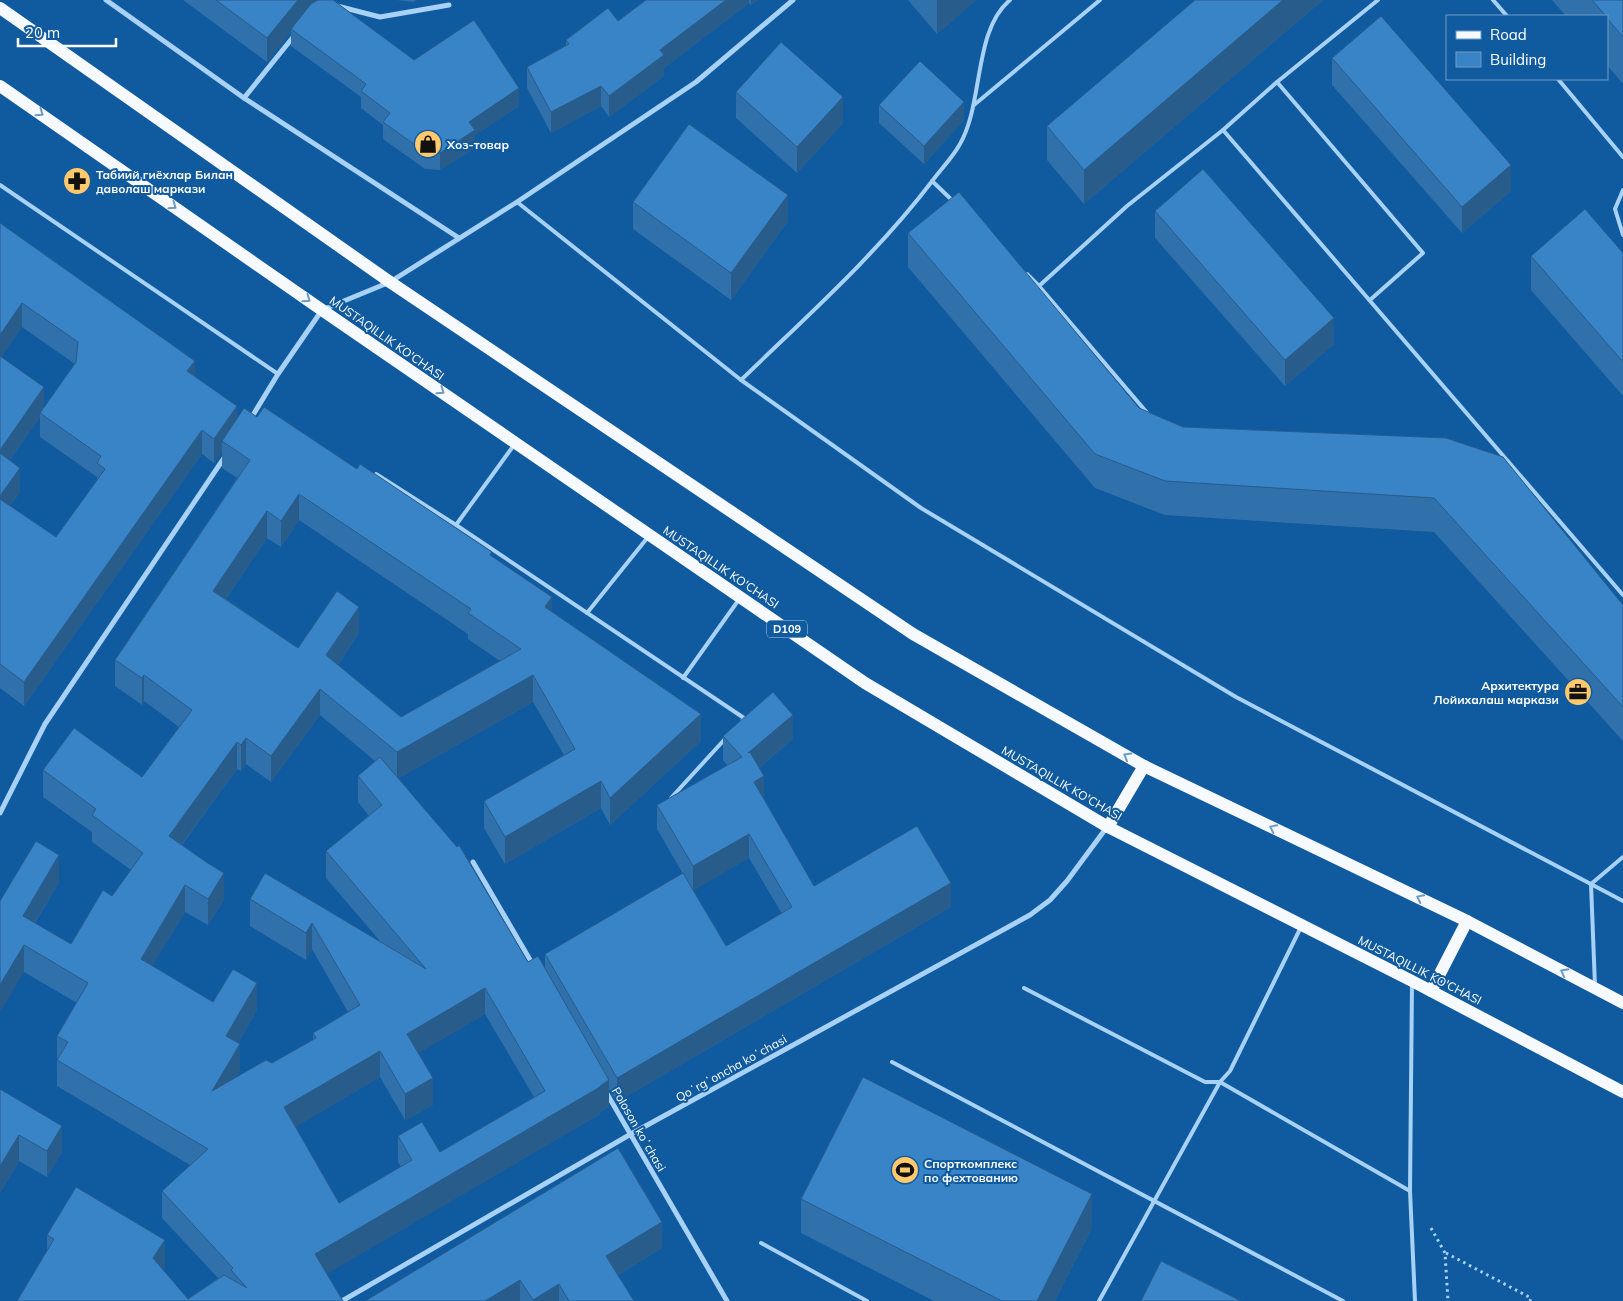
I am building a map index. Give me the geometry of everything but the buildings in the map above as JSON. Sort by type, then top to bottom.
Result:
[{"type":"main road","points":[[0,8],[390,282],[913,634],[1144,766],[1467,921],[1623,1003]]},
{"type":"main road","name":"MUSTAQILLIK KO'CHASI","points":[[0,86],[865,683],[1108,827],[1432,991],[1623,1092]]},
{"type":"main road","points":[[1108,827],[1144,766]]},
{"type":"main road","points":[[1432,991],[1467,921]]},
{"type":"street","points":[[106,0],[244,98],[459,238]]},
{"type":"street","points":[[247,424],[278,374],[322,310],[390,282],[517,202],[696,82],[793,0]]},
{"type":"street","points":[[330,5],[380,17],[449,5]]},
{"type":"street","points":[[244,98],[297,32]]},
{"type":"street","points":[[0,813],[45,724],[226,456]]},
{"type":"street","name":"Qoʻrgʻoncha koʻchasi","points":[[342,1301],[631,1134],[1030,915],[1050,900],[1067,881],[1108,827]]},
{"type":"street","points":[[474,862],[537,973]]},
{"type":"street","name":"Poloson koʻchasi","points":[[601,1083],[727,1301]]},
{"type":"lane","points":[[741,380],[866,258],[915,204],[960,144],[974,105],[988,34],[1000,8],[1010,0]]},
{"type":"lane","points":[[974,105],[1100,0]]},
{"type":"lane","points":[[1039,286],[1127,206],[1222,130],[1277,82],[1378,0]]},
{"type":"lane","points":[[1493,0],[1506,15]]},
{"type":"lane","points":[[1559,80],[1623,157]]},
{"type":"lane","points":[[1277,82],[1423,253],[1370,300]]},
{"type":"lane","points":[[1222,130],[1503,454],[1623,596]]},
{"type":"lane","points":[[932,181],[961,209]]},
{"type":"lane","points":[[0,185],[278,374]]},
{"type":"lane","points":[[1623,190],[1615,209],[1623,235]]},
{"type":"lane","points":[[517,202],[741,380],[921,508],[1236,697],[1623,901]]},
{"type":"lane","points":[[1025,272],[1154,421]]},
{"type":"lane","points":[[456,525],[515,443]]},
{"type":"lane","points":[[1495,455],[1503,454]]},
{"type":"lane","points":[[376,474],[456,525],[744,718],[738,725]]},
{"type":"lane","points":[[587,613],[649,535]]},
{"type":"lane","points":[[683,678],[741,597]]},
{"type":"lane","points":[[668,801],[731,732]]},
{"type":"lane","points":[[1591,884],[1623,857]]},
{"type":"lane","points":[[1591,884],[1595,988]]},
{"type":"lane","points":[[1099,1301],[1220,1082],[1230,1071],[1302,925]]},
{"type":"lane","points":[[1412,981],[1410,1191],[1415,1301]]},
{"type":"lane","points":[[1024,988],[1205,1082],[1220,1082],[1410,1191]]},
{"type":"lane","points":[[892,1062],[1343,1301]]},
{"type":"lane","points":[[761,1243],[867,1301]]},
{"type":"path","points":[[1448,1301],[1445,1253],[1531,1298],[1530,1301]]},
{"type":"place","name":"Хоз-товар","points":[[428,144]]},
{"type":"place","name":"Табиий гиёхлар Билан даволаш маркази","points":[[77,181]]},
{"type":"place","name":"Архитектура Лойихалаш маркази","points":[[1578,692]]},
{"type":"place","name":"Спорткомплекс по фехтованию","points":[[905,1170]]}]
